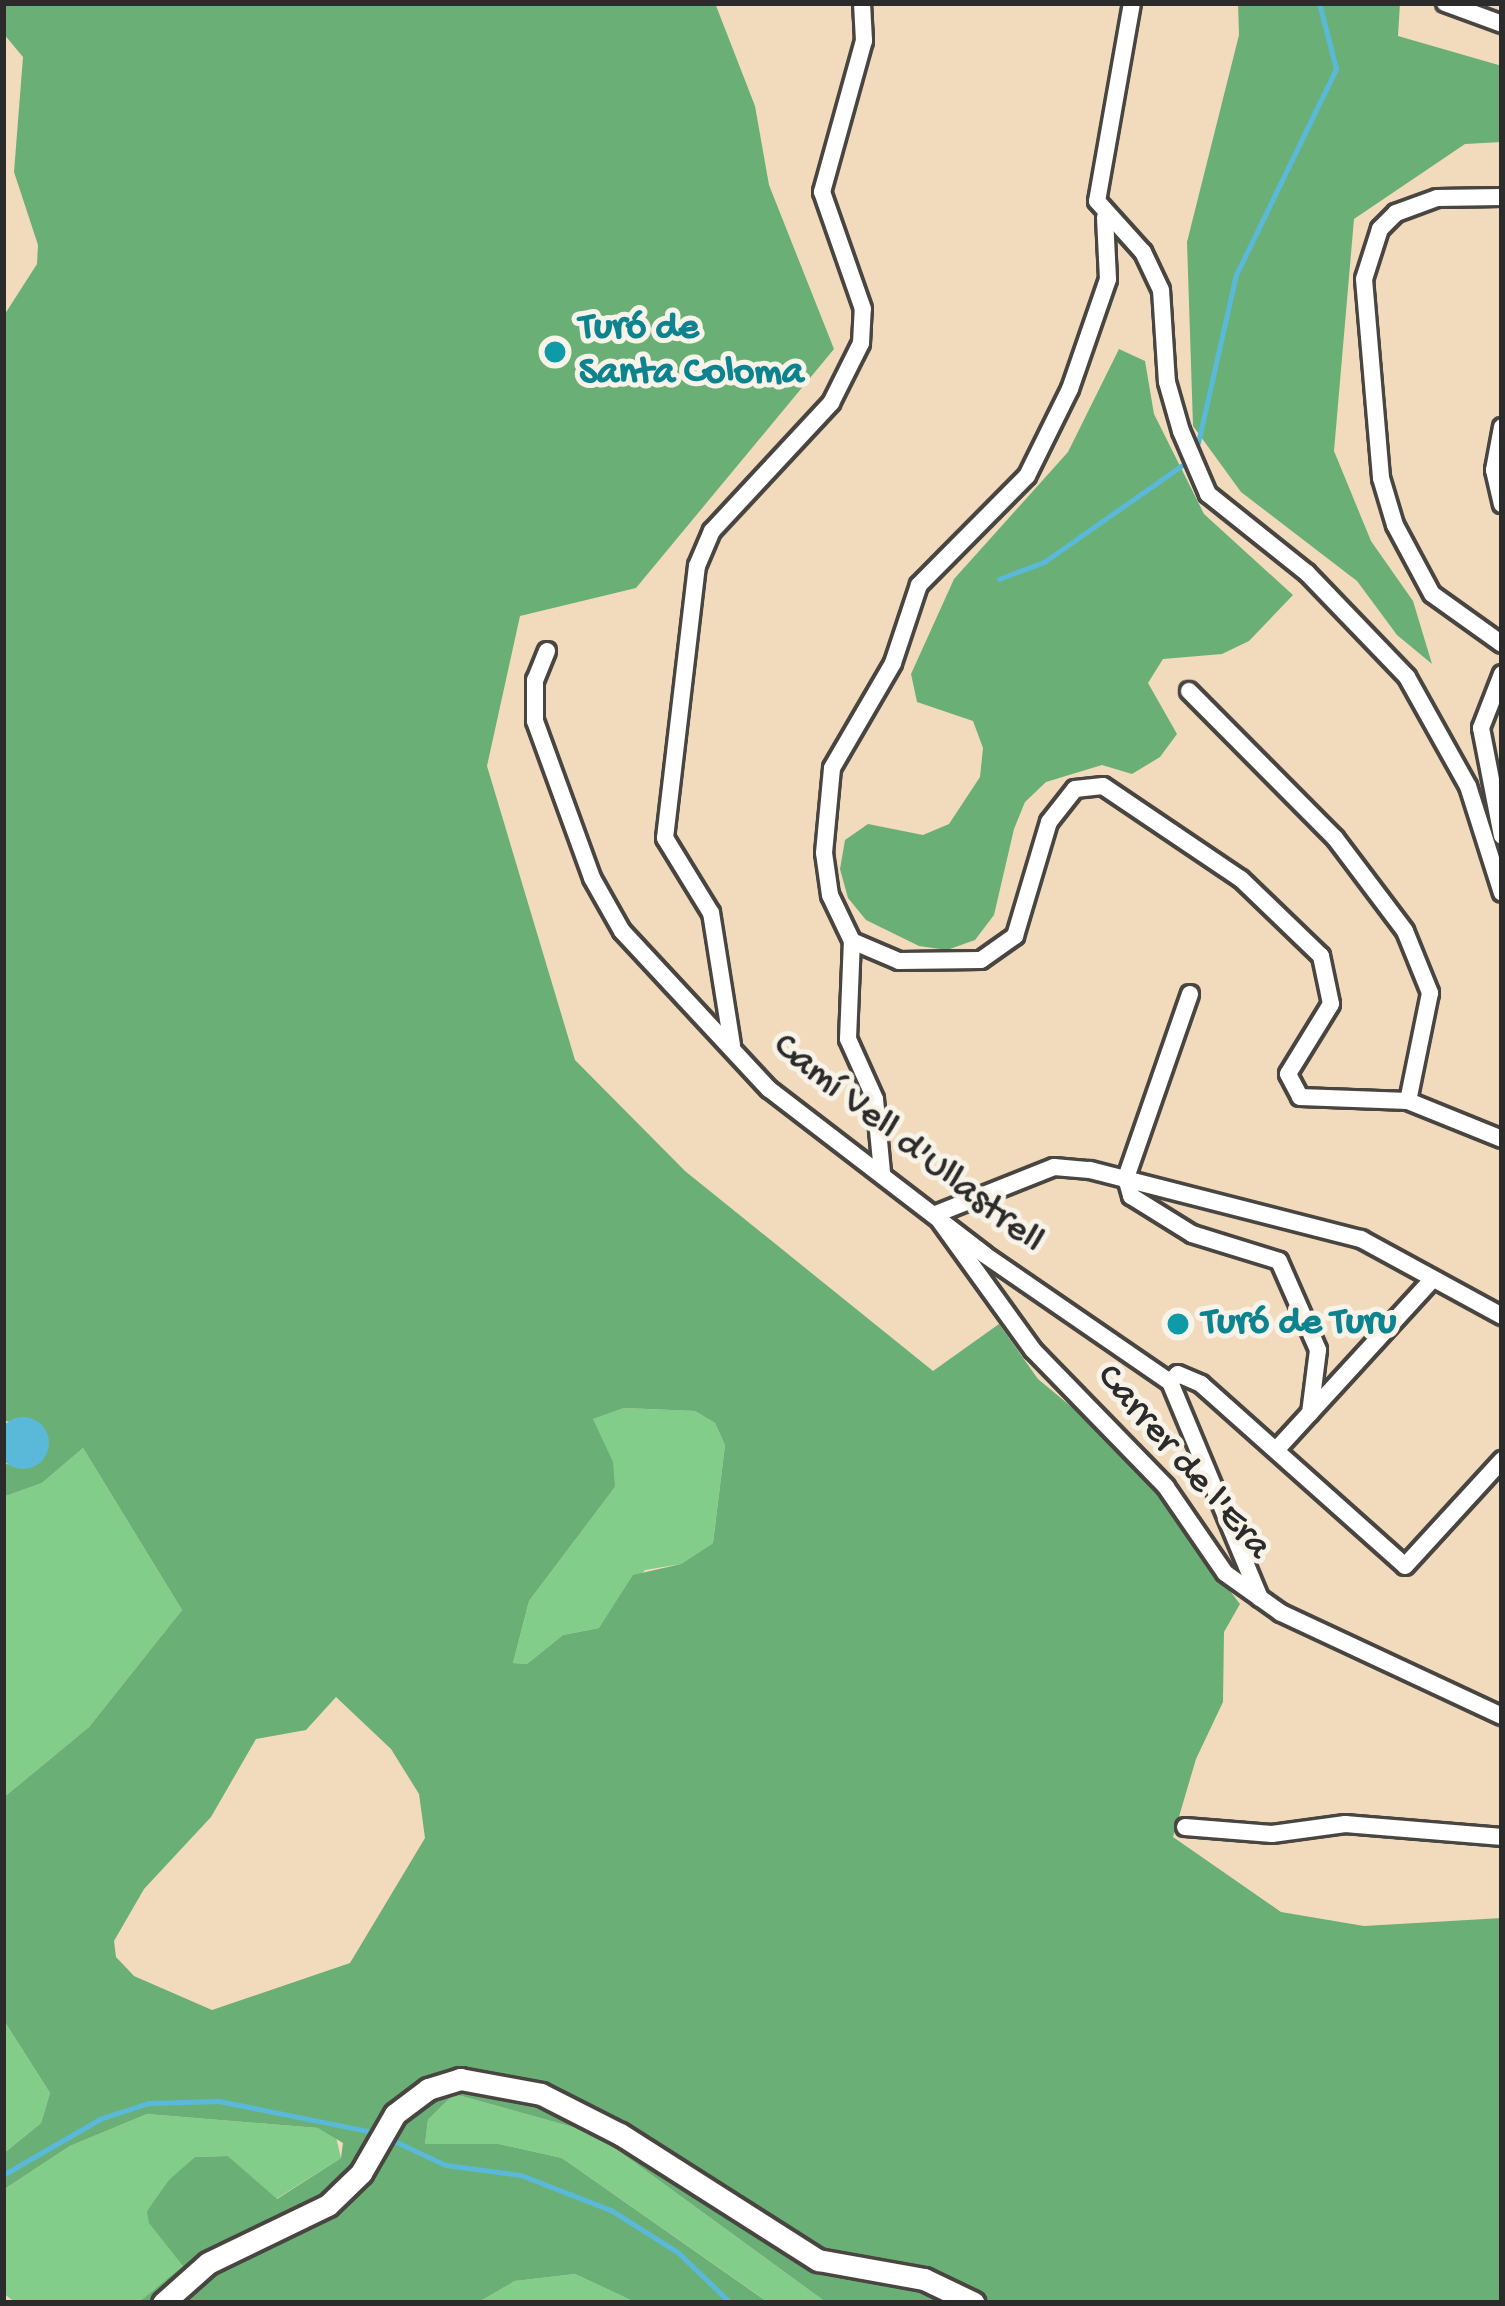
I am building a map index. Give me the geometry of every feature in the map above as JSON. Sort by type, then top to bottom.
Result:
[{"type":"street","points":[[732,1045],[711,913],[665,838],[697,566],[712,531],[851,376],[863,309],[831,229],[822,192],[864,41],[862,3]]},
{"type":"street","points":[[882,1172],[875,1099],[848,1040],[852,940],[830,895],[824,854],[832,768],[843,737],[893,662],[919,585],[1028,476],[1070,389],[1108,271],[1099,170],[1132,3]]},
{"type":"street","points":[[1445,3],[1502,24]]},
{"type":"street","points":[[1502,197],[1437,198],[1396,214],[1380,229],[1364,279],[1381,478],[1395,524],[1432,594],[1502,644]]},
{"type":"street","points":[[1105,217],[1143,252],[1162,290],[1167,382],[1208,494],[1307,573],[1407,677],[1468,786],[1502,888]]},
{"type":"street","points":[[1108,271],[1127,253],[1143,252]]},
{"type":"street","points":[[1502,427],[1494,470],[1502,504]]},
{"type":"street","name":"Camí Vell d'Ullastrell","points":[[547,651],[535,680],[535,722],[592,878],[671,992],[732,1045],[769,1089],[1170,1382],[1190,1376],[1277,1449]]},
{"type":"street","points":[[1502,674],[1481,728],[1502,836]]},
{"type":"street","points":[[1189,691],[1314,815],[1405,931],[1430,993],[1408,1101]]},
{"type":"street","points":[[852,940],[899,962],[982,960],[1015,936],[1049,822],[1075,789],[1102,786],[1241,879],[1321,956],[1331,1004],[1288,1074],[1293,1090],[1311,1101],[1408,1101],[1502,1139]]},
{"type":"street","points":[[1190,994],[1126,1178],[1131,1196],[1192,1234],[1279,1262],[1318,1350],[1310,1413]]},
{"type":"street","points":[[935,1214],[1054,1167],[1126,1178],[1361,1239],[1502,1316]]},
{"type":"street","name":"Carrer de l'Era","points":[[935,1214],[1034,1350],[1166,1487],[1225,1573],[1260,1598],[1502,1716]]},
{"type":"street","points":[[1431,1281],[1277,1449],[1405,1565],[1502,1460]]},
{"type":"street","points":[[1170,1382],[1260,1598]]},
{"type":"street","points":[[1185,1827],[1272,1834],[1346,1824],[1502,1838]]},
{"type":"street","points":[[163,2303],[208,2263],[328,2205],[362,2173],[395,2114],[428,2089],[460,2079],[541,2094],[620,2134],[818,2260],[924,2279],[974,2303]]},
{"type":"green space","points":[[3,3],[715,3],[755,106],[769,185],[834,349],[636,588],[520,616],[487,766],[575,1060],[685,1171],[933,1371],[999,1324],[1038,1379],[1121,1448],[1240,1604],[1224,1632],[1223,1702],[1196,1759],[1173,1837],[1281,1912],[1364,1926],[1502,1918],[1502,2303],[827,2303],[594,2133],[454,2094],[428,2120],[425,2144],[499,2144],[562,2158],[769,2303],[637,2303],[575,2274],[515,2281],[477,2303],[138,2303],[183,2266],[149,2223],[147,2211],[169,2180],[195,2157],[228,2156],[277,2199],[341,2158],[343,2143],[318,2128],[147,2114],[70,2146],[3,2190],[3,2154],[41,2123],[50,2093],[3,2019],[3,1798],[89,1727],[182,1610],[83,1448],[42,1483],[3,1497],[3,1464],[36,1465],[48,1439],[40,1424],[3,1421],[3,317],[37,264],[38,245],[14,172],[23,57],[3,33]],"holes":[[[624,1408],[695,1411],[715,1423],[725,1445],[713,1543],[681,1564],[633,1575],[599,1628],[563,1635],[527,1664],[513,1663],[529,1601],[615,1487],[613,1462],[593,1419]],[[336,1697],[391,1749],[419,1794],[425,1838],[350,1963],[212,2010],[134,1976],[116,1957],[114,1941],[144,1889],[211,1817],[256,1739],[306,1730]]]},
{"type":"green space","points":[[1238,3],[1400,3],[1398,36],[1502,66],[1502,142],[1465,144],[1354,219],[1334,451],[1371,541],[1413,601],[1432,664],[1397,635],[1357,581],[1241,492],[1193,426],[1187,242],[1239,35]]},
{"type":"green space","points":[[1119,349],[1145,361],[1154,414],[1204,514],[1293,595],[1249,641],[1222,654],[1163,659],[1148,683],[1177,734],[1160,757],[1132,774],[1102,765],[1046,782],[1025,802],[994,915],[975,940],[947,950],[919,946],[866,920],[848,898],[840,869],[845,840],[868,824],[923,835],[949,824],[980,777],[983,748],[973,721],[917,702],[911,674],[954,579],[1068,452]]},
{"type":"green space","points":[[624,1408],[695,1411],[715,1423],[725,1445],[713,1543],[681,1564],[645,1570],[599,1628],[563,1635],[527,1664],[513,1663],[529,1601],[615,1487],[592,1419]]},
{"type":"green space","points":[[83,1448],[182,1610],[89,1727],[3,1798],[3,1497],[42,1483]]},
{"type":"green space","points":[[3,2019],[50,2093],[41,2123],[3,2154]]},
{"type":"green space","points":[[454,2094],[594,2133],[827,2303],[768,2302],[562,2158],[499,2144],[425,2144],[428,2120]]},
{"type":"green space","points":[[147,2114],[318,2128],[335,2133],[341,2158],[276,2199],[228,2156],[195,2157],[147,2211],[183,2266],[147,2300],[16,2303],[3,2293],[3,2190],[70,2146]]},
{"type":"green space","points":[[575,2274],[637,2303],[477,2303],[515,2281]]},
{"type":"water","points":[[23,1417],[41,1425],[49,1443],[41,1461],[23,1469],[5,1461],[-3,1443],[5,1425]]},
{"type":"waterway","points":[[1198,443],[1236,275],[1336,69],[1319,3]]},
{"type":"waterway","points":[[999,579],[1044,562],[1181,466]]},
{"type":"waterway","points":[[3,2175],[100,2119],[149,2103],[219,2101],[377,2133]]},
{"type":"waterway","points":[[388,2138],[446,2165],[521,2175],[611,2210],[679,2253],[731,2303]]},
{"type":"place","name":"Turó de Santa Coloma","points":[[555,352]]},
{"type":"place","name":"Turó de Turu","points":[[1178,1324]]}]
